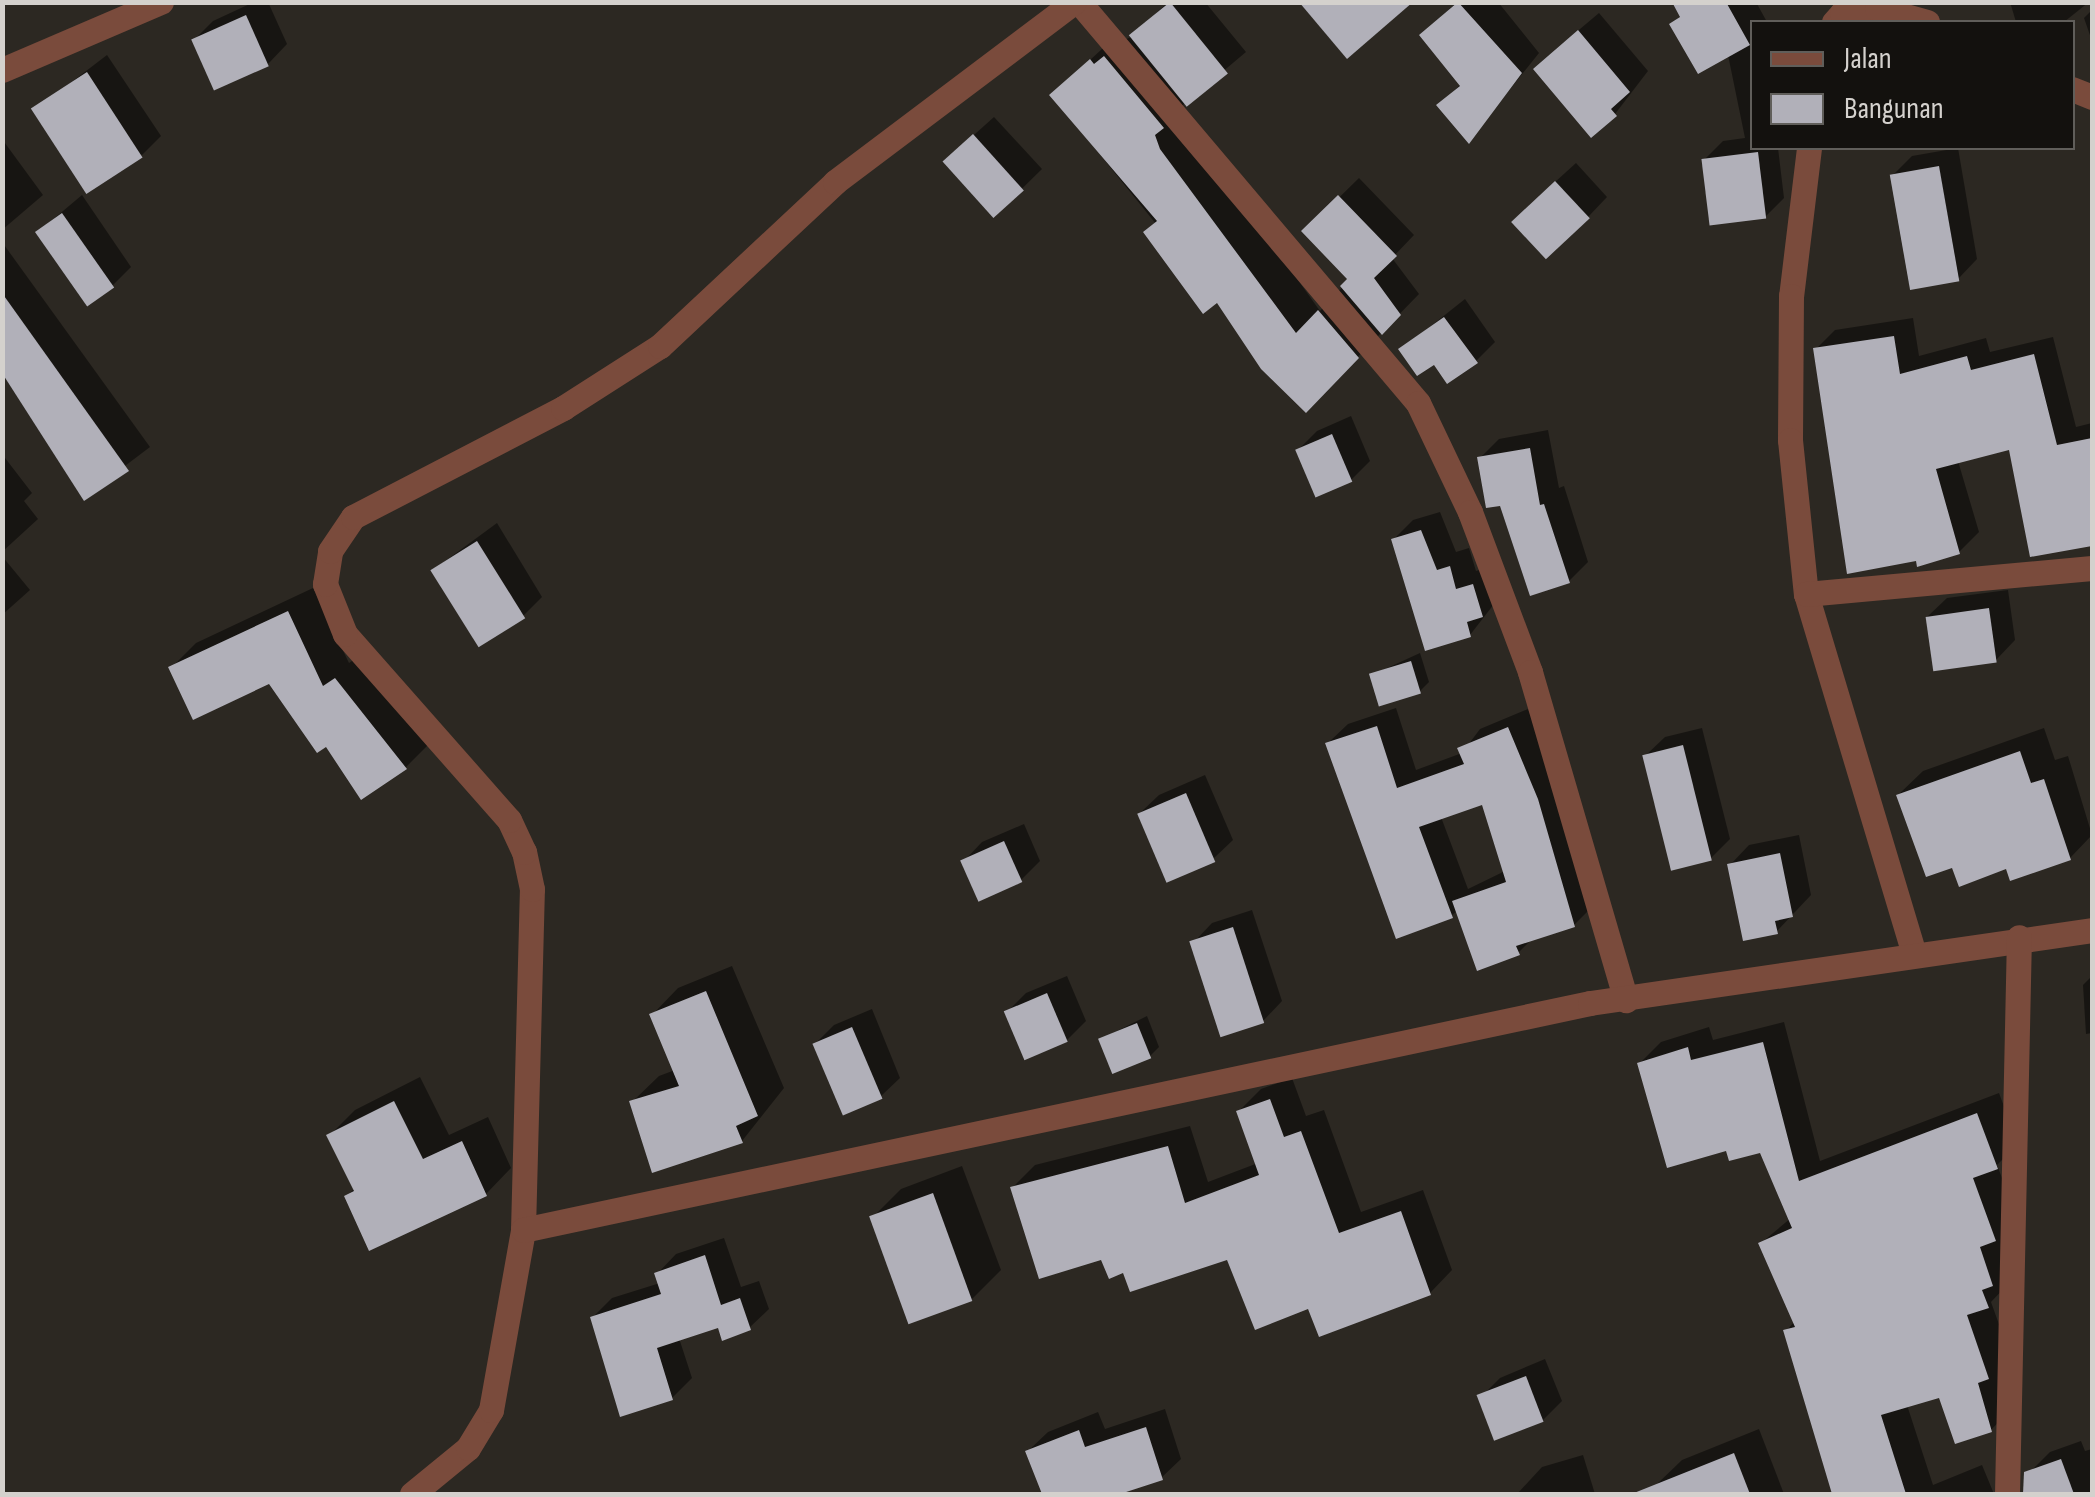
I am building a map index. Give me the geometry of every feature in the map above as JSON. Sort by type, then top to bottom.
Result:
[{"type":"street","points":[[2,70],[160,2]]},
{"type":"street","points":[[412,1494],[468,1448],[490,1410],[523,1230],[532,889],[524,852],[509,820],[345,634],[325,584],[330,551],[353,517],[563,408],[660,346],[835,182],[1077,2],[1418,403],[1470,512],[1530,672],[1626,1000]]},
{"type":"street","points":[[1836,20],[1842,13],[1877,8],[1920,20]]},
{"type":"street","points":[[1809,150],[1790,350],[1790,440],[1806,594],[1914,953]]},
{"type":"street","points":[[1806,594],[2092,568]]},
{"type":"street","points":[[523,1230],[1626,1000],[1914,953],[2092,930]]},
{"type":"street","points":[[2007,1494],[2019,938]]},
{"type":"building","points":[[1170,2],[1228,73],[1187,107],[1129,35]]},
{"type":"building","points":[[1299,2],[1413,2],[1347,59]]},
{"type":"building","points":[[1458,2],[1522,73],[1469,144],[1436,105],[1460,86],[1419,35]]},
{"type":"building","points":[[1672,2],[1726,2],[1750,45],[1698,74],[1669,24],[1680,17]]},
{"type":"building","points":[[246,15],[269,66],[214,91],[191,39]]},
{"type":"building","points":[[1578,30],[1630,92],[1611,109],[1617,116],[1591,138],[1533,69]]},
{"type":"building","points":[[1104,56],[1164,128],[1155,135],[1160,149],[1296,333],[1318,310],[1359,358],[1306,413],[1261,369],[1217,303],[1203,314],[1143,232],[1157,221],[1049,95],[1090,59],[1094,64]]},
{"type":"building","points":[[87,72],[143,158],[86,194],[31,108]]},
{"type":"building","points":[[973,134],[1024,190],[993,218],[943,161]]},
{"type":"building","points":[[1758,152],[1766,219],[1710,225],[1701,159]]},
{"type":"building","points":[[1939,166],[1959,281],[1910,290],[1890,175]]},
{"type":"building","points":[[1555,181],[1590,218],[1546,259],[1511,222]]},
{"type":"building","points":[[1338,195],[1397,256],[1374,278],[1401,315],[1382,335],[1340,286],[1347,279],[1301,231]]},
{"type":"building","points":[[62,213],[114,288],[87,306],[35,232]]},
{"type":"building","points":[[2,293],[129,471],[84,501],[2,373]]},
{"type":"building","points":[[1444,317],[1478,363],[1447,384],[1434,365],[1417,376],[1398,349]]},
{"type":"building","points":[[1894,336],[1900,374],[1967,356],[1971,370],[2034,354],[2057,445],[2092,438],[2092,546],[2030,557],[2009,450],[1936,469],[1960,554],[1917,567],[1916,561],[1847,574],[1813,348]]},
{"type":"building","points":[[1332,434],[1352,482],[1315,497],[1295,450]]},
{"type":"building","points":[[1530,448],[1540,505],[1544,504],[1570,583],[1530,596],[1500,506],[1486,508],[1477,457]]},
{"type":"building","points":[[1421,530],[1437,570],[1450,566],[1456,589],[1473,584],[1483,617],[1467,622],[1471,637],[1425,651],[1391,539]]},
{"type":"building","points":[[477,541],[525,618],[479,647],[430,570]]},
{"type":"building","points":[[1989,608],[1997,662],[1933,671],[1926,617]]},
{"type":"building","points":[[288,611],[323,686],[335,678],[407,769],[361,800],[326,747],[317,753],[269,684],[193,720],[168,667]]},
{"type":"building","points":[[1411,661],[1421,694],[1379,706],[1369,674]]},
{"type":"building","points":[[1377,726],[1397,788],[1464,764],[1457,748],[1508,727],[1538,799],[1575,927],[1516,946],[1520,955],[1477,971],[1452,901],[1506,882],[1482,805],[1419,827],[1453,918],[1396,939],[1325,743]]},
{"type":"building","points":[[1683,745],[1712,860],[1671,871],[1642,755]]},
{"type":"building","points":[[2020,751],[2031,783],[2044,779],[2071,860],[2010,881],[2006,869],[1959,887],[1952,868],[1926,877],[1896,795]]},
{"type":"building","points":[[1186,793],[1215,862],[1167,883],[1137,814]]},
{"type":"building","points":[[1004,841],[1022,882],[978,902],[960,861]]},
{"type":"building","points":[[1780,853],[1793,917],[1775,921],[1778,934],[1743,941],[1727,864]]},
{"type":"building","points":[[1233,927],[1264,1023],[1220,1037],[1189,941]]},
{"type":"building","points":[[706,991],[758,1116],[736,1126],[743,1143],[652,1173],[629,1101],[679,1086],[649,1014]]},
{"type":"building","points":[[1047,993],[1068,1042],[1024,1060],[1004,1011]]},
{"type":"building","points":[[1137,1023],[1151,1058],[1112,1074],[1098,1039]]},
{"type":"building","points":[[852,1027],[882,1099],[843,1116],[812,1044]]},
{"type":"building","points":[[1763,1042],[1799,1181],[1977,1113],[1998,1169],[1973,1178],[1996,1241],[1980,1247],[1993,1286],[1982,1290],[1989,1308],[1967,1315],[1989,1379],[1978,1383],[1992,1432],[1955,1444],[1939,1398],[1881,1415],[1906,1494],[1832,1494],[1783,1330],[1795,1327],[1758,1243],[1792,1228],[1760,1153],[1729,1161],[1726,1151],[1667,1168],[1637,1063],[1688,1047],[1691,1060]]},
{"type":"building","points":[[1270,1099],[1284,1137],[1301,1131],[1339,1233],[1401,1211],[1431,1295],[1319,1337],[1308,1309],[1255,1330],[1227,1260],[1130,1292],[1123,1273],[1109,1279],[1101,1260],[1039,1279],[1010,1187],[1168,1146],[1185,1203],[1259,1175],[1236,1111]]},
{"type":"building","points":[[394,1101],[423,1159],[462,1141],[487,1196],[369,1251],[344,1196],[354,1191],[326,1135]]},
{"type":"building","points":[[933,1193],[972,1301],[908,1324],[869,1216]]},
{"type":"building","points":[[705,1255],[721,1305],[740,1298],[751,1330],[722,1341],[718,1328],[657,1348],[673,1400],[620,1417],[590,1317],[661,1294],[654,1273]]},
{"type":"building","points":[[1526,1376],[1544,1422],[1494,1441],[1477,1395]]},
{"type":"building","points":[[1146,1427],[1163,1480],[1120,1494],[1042,1494],[1025,1451],[1079,1430],[1085,1447]]},
{"type":"building","points":[[1734,1453],[1750,1494],[1634,1494],[1634,1493]]},
{"type":"building","points":[[2061,1459],[2074,1494],[2023,1494],[2024,1472]]}]
